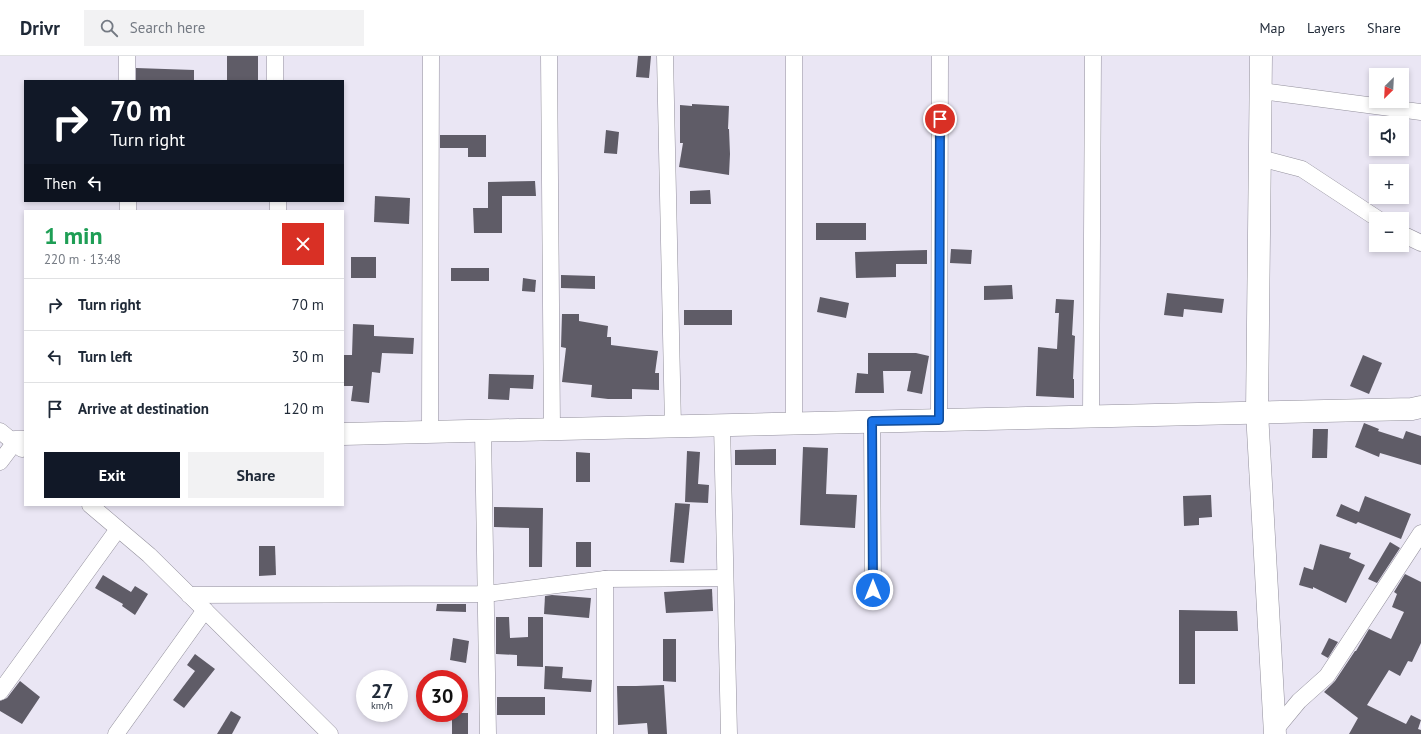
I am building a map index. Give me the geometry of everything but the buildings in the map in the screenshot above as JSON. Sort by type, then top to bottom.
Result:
[{"type":"street","points":[[127,56],[127,80]]},
{"type":"street","points":[[275,56],[276,80]]},
{"type":"street","points":[[430,432],[431,56]]},
{"type":"street","points":[[549,56],[552,429]]},
{"type":"street","points":[[665,56],[673,426]]},
{"type":"street","points":[[794,56],[794,423]]},
{"type":"street","points":[[939,420],[940,56]]},
{"type":"street","points":[[1091,416],[1093,56]]},
{"type":"street","points":[[1261,56],[1257,412],[1275,732]]},
{"type":"street","points":[[1261,91],[1421,112]]},
{"type":"street","points":[[1260,158],[1302,169],[1369,213]]},
{"type":"street","points":[[1409,237],[1421,243]]},
{"type":"street","points":[[344,434],[1412,409],[1421,407]]},
{"type":"street","points":[[872,421],[873,590]]},
{"type":"street","points":[[722,425],[729,734]]},
{"type":"street","points":[[483,431],[488,734]]},
{"type":"street","points":[[0,462],[16,441]]},
{"type":"street","points":[[91,506],[118,528],[189,594],[328,733]]},
{"type":"street","points":[[0,692],[118,528]]},
{"type":"street","points":[[1275,732],[1299,701],[1327,676],[1421,533]]},
{"type":"street","points":[[189,594],[486,594],[605,579],[725,578]]},
{"type":"street","points":[[605,579],[605,734]]},
{"type":"street","points":[[116,734],[205,610]]},
{"type":"route","points":[[873,590],[872,421],[939,420],[940,119]]}]
